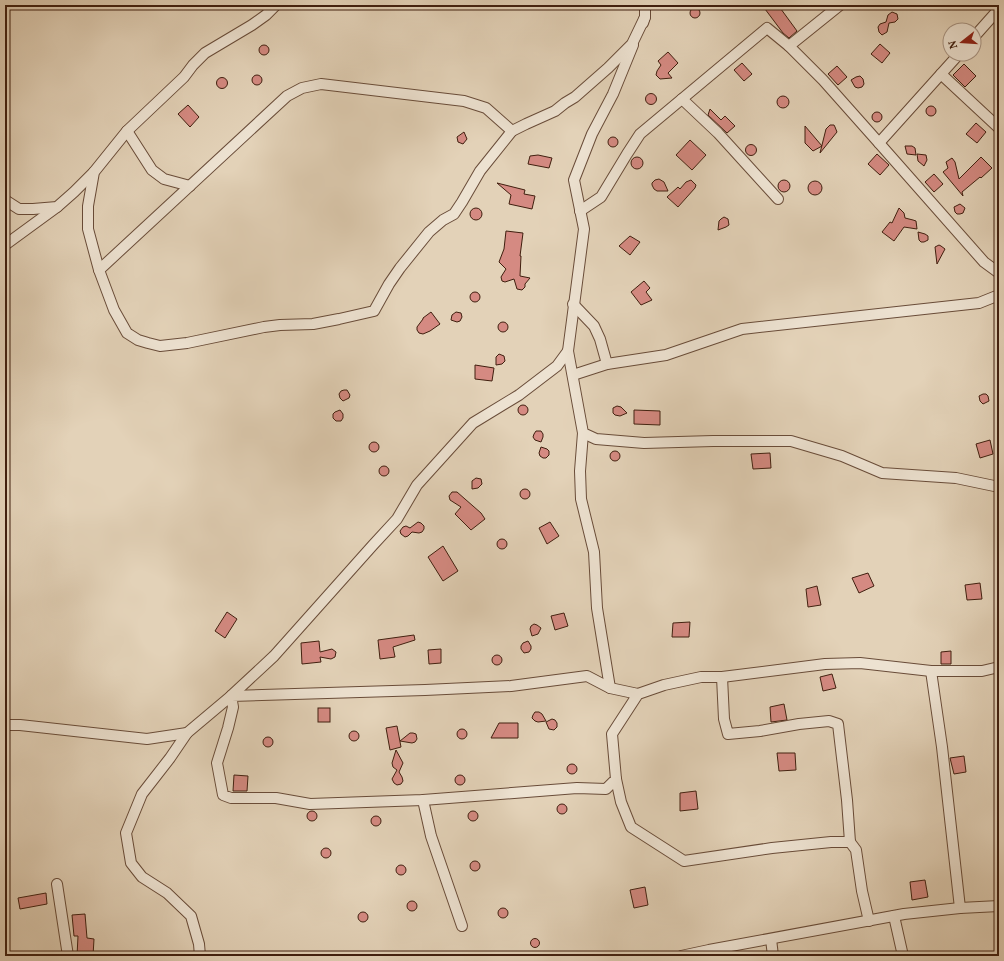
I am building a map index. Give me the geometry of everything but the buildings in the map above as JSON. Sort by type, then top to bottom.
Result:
[{"type":"street","points":[[5,244],[57,207],[74,192],[94,172],[127,131],[184,77],[205,52],[252,25],[266,15],[276,5]]},
{"type":"street","points":[[610,688],[597,608],[594,552],[582,499],[580,471],[584,433],[568,351],[584,228],[574,180],[592,134],[613,94],[645,17],[645,5]]},
{"type":"street","points":[[789,46],[840,5]]},
{"type":"street","points":[[982,27],[996,9]]},
{"type":"street","points":[[94,172],[88,206],[88,229],[99,270],[114,310],[127,333],[138,340],[160,346],[187,343],[264,327],[313,324],[374,311],[400,268],[429,232],[443,220],[454,214],[480,171],[512,131],[555,111],[575,97],[608,68],[632,44],[645,17]]},
{"type":"street","points":[[580,211],[601,197],[640,134],[767,28],[789,46],[823,80],[984,262],[999,273]]},
{"type":"street","points":[[879,143],[952,62]]},
{"type":"street","points":[[941,74],[999,128]]},
{"type":"street","points":[[99,270],[286,96],[302,88],[321,84],[464,101],[486,108],[512,131]]},
{"type":"street","points":[[682,100],[718,133],[778,199]]},
{"type":"street","points":[[127,131],[152,170],[164,179],[190,186]]},
{"type":"street","points":[[5,200],[19,208],[33,209],[57,207]]},
{"type":"street","points":[[573,375],[608,364],[666,355],[742,329],[979,303],[999,296]]},
{"type":"street","points":[[573,304],[594,326],[608,364]]},
{"type":"street","points":[[200,956],[199,944],[191,916],[167,893],[142,876],[131,863],[126,833],[142,794],[188,733],[274,656],[397,519],[417,485],[473,423],[519,395],[556,366],[568,351]]},
{"type":"street","points":[[584,433],[596,439],[644,443],[791,441],[842,456],[882,473],[956,478],[999,487]]},
{"type":"street","points":[[231,696],[511,686],[587,676],[610,688],[638,694],[664,685],[700,677],[722,677],[825,664],[860,663],[932,671],[982,671],[999,667]]},
{"type":"street","points":[[932,671],[960,908]]},
{"type":"street","points":[[722,677],[724,719],[728,734],[829,721],[838,724],[847,800],[850,842],[856,850],[862,891],[869,921]]},
{"type":"street","points":[[638,694],[612,734],[616,779],[621,802],[631,827],[684,861],[778,848],[831,842],[850,842]]},
{"type":"street","points":[[231,696],[233,707],[217,763],[223,795],[231,798],[276,798],[310,804],[423,800],[577,788],[606,789],[616,779]]},
{"type":"street","points":[[5,725],[20,725],[147,739],[188,733]]},
{"type":"street","points":[[423,800],[432,836],[462,926]]},
{"type":"street","points":[[57,884],[68,956]]},
{"type":"street","points":[[681,956],[904,914],[960,908],[999,906]]},
{"type":"street","points":[[894,916],[903,956]]},
{"type":"street","points":[[771,939],[773,956]]}]
